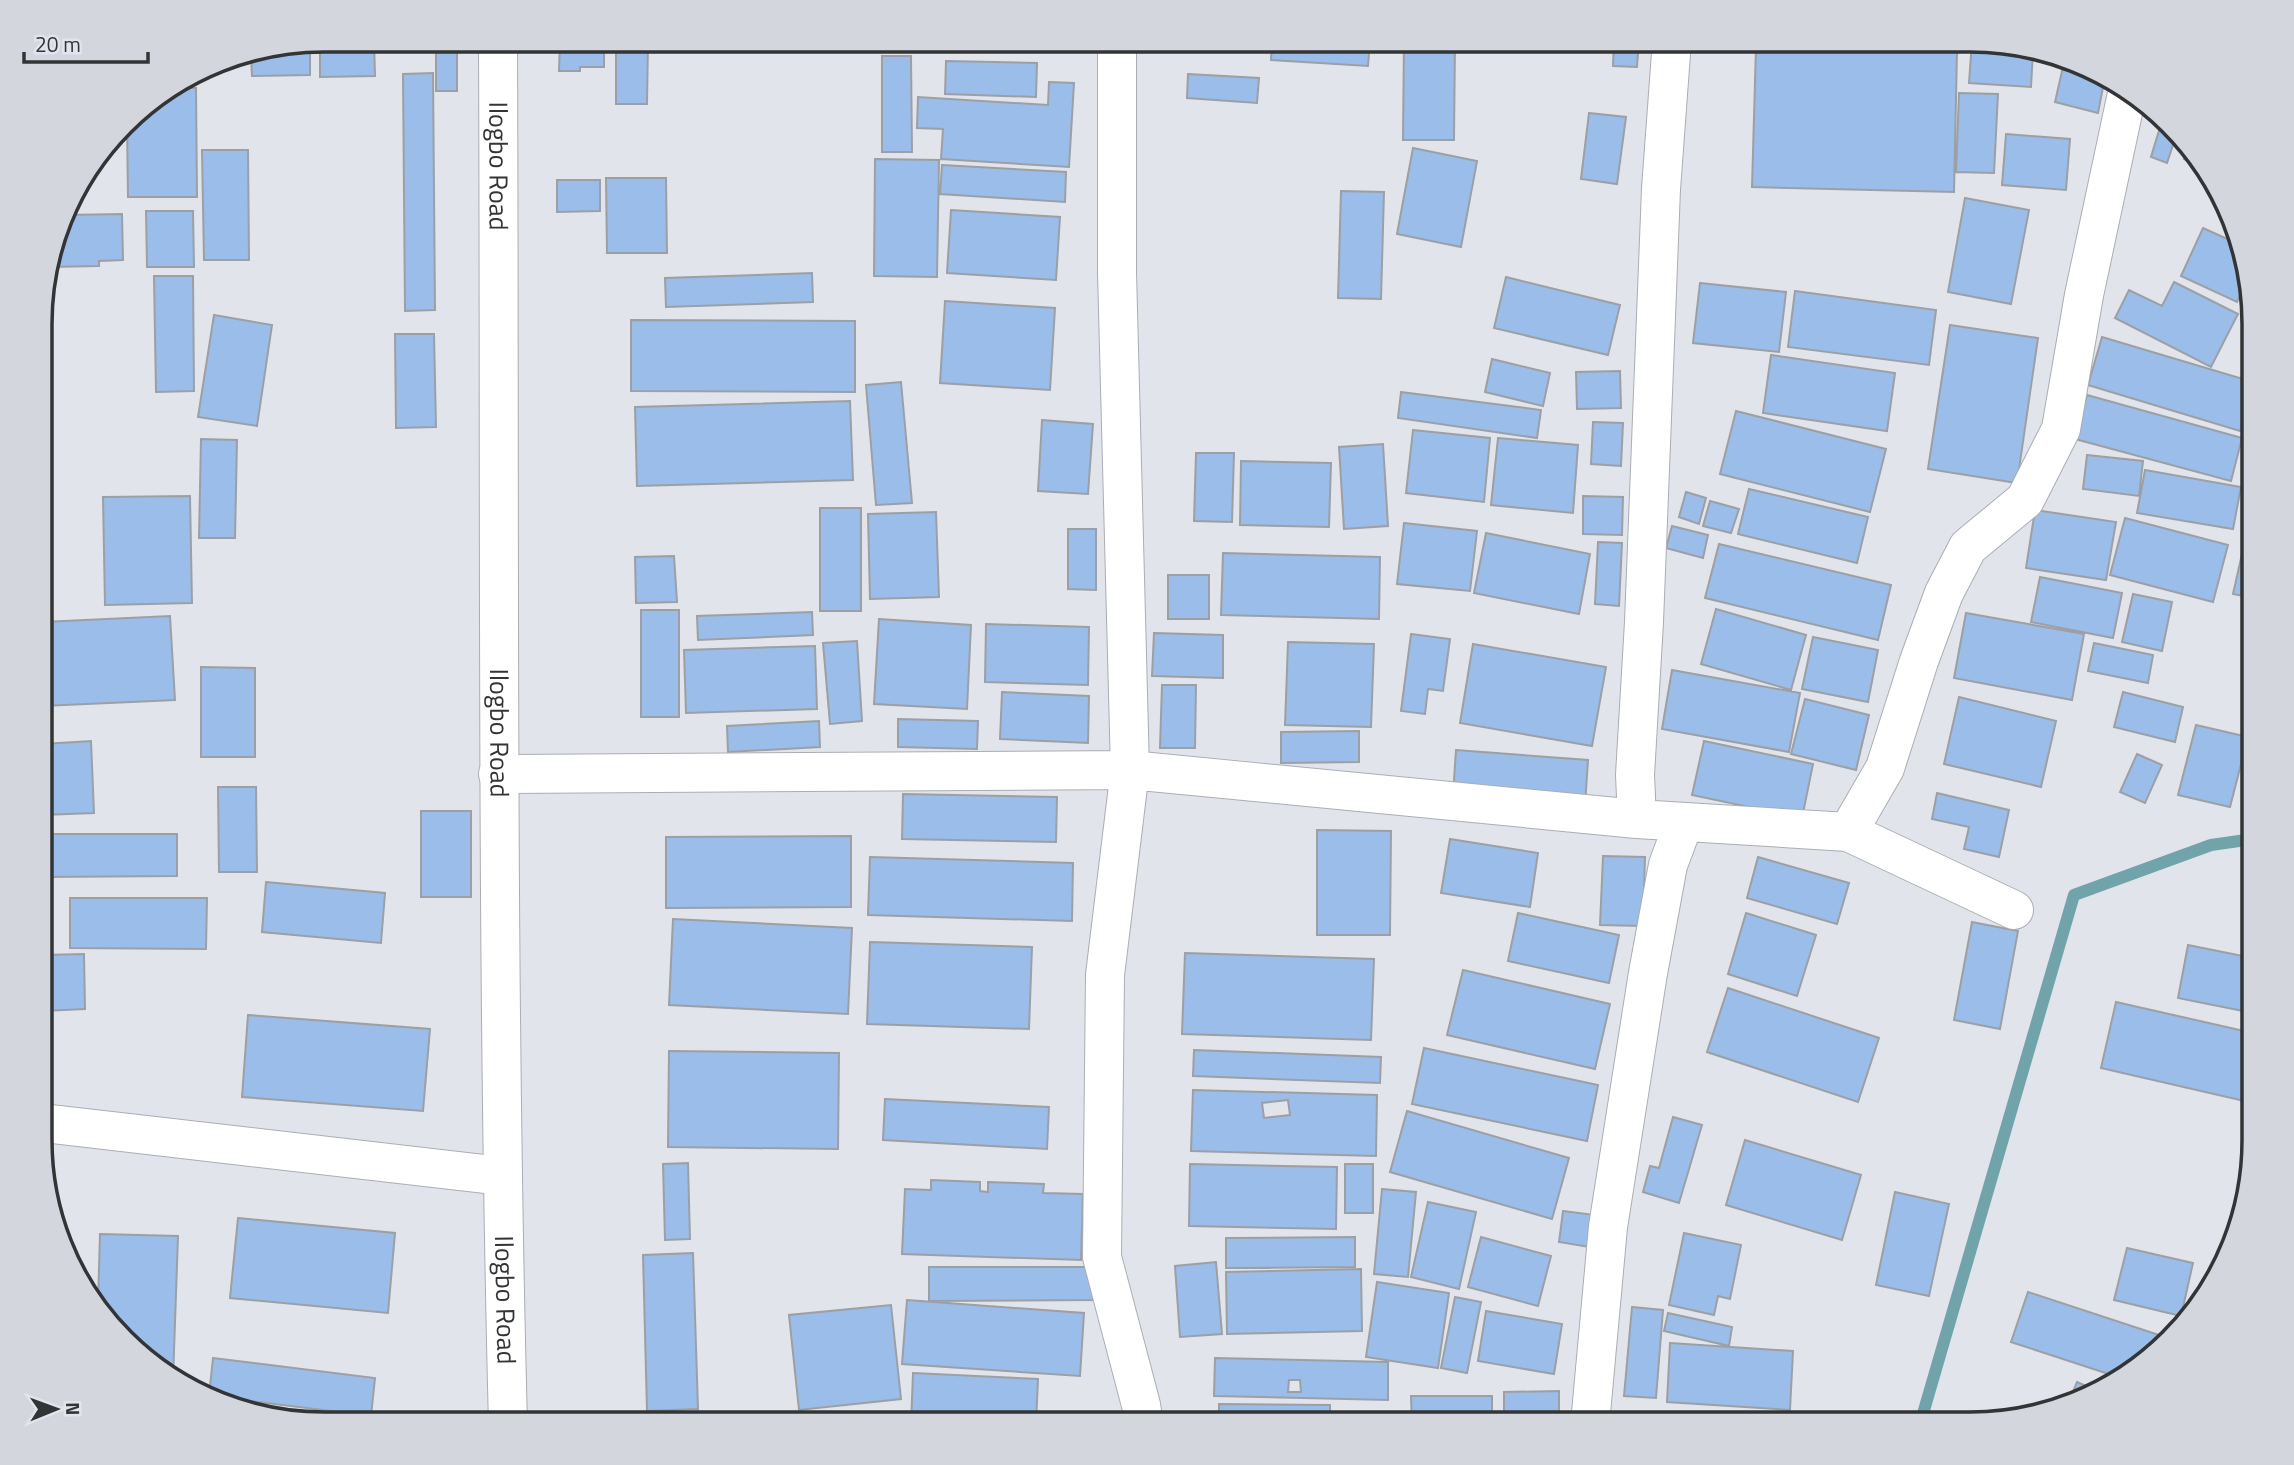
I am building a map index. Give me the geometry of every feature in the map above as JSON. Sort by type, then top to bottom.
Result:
[{"type":"street","name":"Ilogbo Road","points":[[498,52],[498,774],[508,1412]]},
{"type":"street","points":[[1117,52],[1117,272],[1130,770],[1105,975],[1102,1257],[1142,1412]]},
{"type":"street","points":[[1637,819],[1635,775],[1644,622],[1661,189],[1671,52]]},
{"type":"street","points":[[1848,832],[1885,768],[1931,626],[1944,593],[1968,547],[2025,500],[2061,429],[2084,295],[2125,101]]},
{"type":"street","points":[[498,774],[1130,770],[1637,819],[1848,832],[2014,910]]},
{"type":"street","points":[[1591,1412],[1608,1227],[1668,865],[1684,822]]},
{"type":"street","points":[[52,1124],[502,1175]]},
{"type":"building","points":[[320,52],[374,52],[375,76],[320,77]]},
{"type":"building","points":[[436,52],[457,52],[457,91],[436,91]]},
{"type":"building","points":[[560,52],[604,52],[604,67],[580,67],[580,71],[559,71]]},
{"type":"building","points":[[616,52],[648,52],[647,104],[616,104]]},
{"type":"building","points":[[1271,52],[1369,52],[1368,66],[1271,60]]},
{"type":"building","points":[[1404,52],[1455,52],[1454,140],[1403,140]]},
{"type":"building","points":[[1614,52],[1638,52],[1637,67],[1613,66]]},
{"type":"building","points":[[1756,52],[1957,52],[1954,192],[1752,187]]},
{"type":"building","points":[[1971,52],[2032,60],[2031,87],[1969,83]]},
{"type":"building","points":[[310,53],[310,75],[252,76],[251,63]]},
{"type":"building","points":[[882,56],[911,56],[912,152],[882,152]]},
{"type":"building","points":[[946,61],[1037,63],[1036,97],[945,94]]},
{"type":"building","points":[[2063,69],[2103,87],[2098,113],[2055,102]]},
{"type":"building","points":[[433,73],[435,310],[405,311],[403,74]]},
{"type":"building","points":[[1188,74],[1259,78],[1257,103],[1187,98]]},
{"type":"building","points":[[1049,82],[1074,83],[1069,167],[941,159],[943,129],[917,128],[918,97],[1048,105]]},
{"type":"building","points":[[190,88],[196,88],[197,197],[128,197],[127,137],[173,98]]},
{"type":"building","points":[[1959,93],[1998,94],[1994,173],[1956,172]]},
{"type":"building","points":[[1589,113],[1626,117],[1617,184],[1581,179]]},
{"type":"building","points":[[2159,130],[2173,144],[2167,163],[2151,157]]},
{"type":"building","points":[[2006,134],[2070,139],[2066,190],[2002,185]]},
{"type":"building","points":[[1413,148],[1477,161],[1461,247],[1397,234]]},
{"type":"building","points":[[202,150],[248,150],[249,260],[204,260]]},
{"type":"building","points":[[875,159],[939,160],[937,277],[874,276]]},
{"type":"building","points":[[942,165],[1066,172],[1065,202],[940,194]]},
{"type":"building","points":[[606,178],[666,178],[667,253],[607,253]]},
{"type":"building","points":[[557,180],[600,180],[600,211],[557,212]]},
{"type":"building","points":[[1341,191],[1384,192],[1381,299],[1338,298]]},
{"type":"building","points":[[1965,198],[2029,210],[2011,304],[1948,292]]},
{"type":"building","points":[[951,210],[1060,217],[1056,280],[947,273]]},
{"type":"building","points":[[146,211],[193,211],[194,267],[147,267]]},
{"type":"building","points":[[122,214],[123,260],[99,261],[99,266],[59,267],[76,215]]},
{"type":"building","points":[[2203,228],[2228,239],[2240,296],[2237,302],[2181,276]]},
{"type":"building","points":[[812,273],[813,302],[666,307],[665,278]]},
{"type":"building","points":[[154,276],[193,276],[194,391],[156,392]]},
{"type":"building","points":[[1506,277],[1620,305],[1608,355],[1494,328]]},
{"type":"building","points":[[2174,282],[2238,314],[2211,367],[2115,318],[2129,290],[2162,306]]},
{"type":"building","points":[[1700,283],[1786,292],[1779,352],[1693,343]]},
{"type":"building","points":[[1795,291],[1936,310],[1929,365],[1788,347]]},
{"type":"building","points":[[945,301],[1055,308],[1050,390],[940,383]]},
{"type":"building","points":[[214,315],[272,325],[257,426],[198,417]]},
{"type":"building","points":[[631,320],[855,321],[855,392],[631,391]]},
{"type":"building","points":[[1950,325],[2038,338],[2017,483],[1928,469]]},
{"type":"building","points":[[395,334],[434,334],[436,427],[396,428]]},
{"type":"building","points":[[2102,337],[2242,379],[2242,425],[2240,431],[2088,385]]},
{"type":"building","points":[[1771,355],[1895,373],[1887,431],[1763,413]]},
{"type":"building","points":[[1492,359],[1550,373],[1543,406],[1485,392]]},
{"type":"building","points":[[1620,371],[1621,408],[1577,409],[1576,372]]},
{"type":"building","points":[[901,382],[912,503],[876,505],[866,385]]},
{"type":"building","points":[[1401,392],[1541,410],[1537,438],[1398,418]]},
{"type":"building","points":[[2087,395],[2242,438],[2231,481],[2075,439]]},
{"type":"building","points":[[850,401],[853,480],[637,486],[635,407]]},
{"type":"building","points":[[1736,411],[1886,449],[1870,512],[1720,474]]},
{"type":"building","points":[[1042,420],[1093,424],[1088,494],[1038,491]]},
{"type":"building","points":[[1593,422],[1623,423],[1621,466],[1591,464]]},
{"type":"building","points":[[1413,430],[1490,438],[1484,502],[1406,493]]},
{"type":"building","points":[[1498,438],[1578,445],[1573,513],[1491,505]]},
{"type":"building","points":[[201,439],[237,440],[235,538],[199,538]]},
{"type":"building","points":[[1383,444],[1388,526],[1344,529],[1339,447]]},
{"type":"building","points":[[1196,453],[1234,453],[1232,522],[1194,521]]},
{"type":"building","points":[[2087,455],[2143,461],[2139,496],[2083,489]]},
{"type":"building","points":[[1241,461],[1331,463],[1329,527],[1240,525]]},
{"type":"building","points":[[2145,470],[2241,487],[2233,529],[2137,513]]},
{"type":"building","points":[[1749,489],[1868,517],[1857,563],[1738,534]]},
{"type":"building","points":[[1686,492],[1706,498],[1699,524],[1679,517]]},
{"type":"building","points":[[190,496],[192,603],[105,605],[103,497]]},
{"type":"building","points":[[1583,496],[1623,497],[1622,535],[1583,534]]},
{"type":"building","points":[[1710,501],[1739,509],[1731,533],[1703,526]]},
{"type":"building","points":[[820,508],[861,508],[861,611],[820,611]]},
{"type":"building","points":[[2035,510],[2116,522],[2106,580],[2026,568]]},
{"type":"building","points":[[936,512],[939,597],[870,599],[868,514]]},
{"type":"building","points":[[2125,518],[2228,545],[2213,602],[2110,575]]},
{"type":"building","points":[[1404,523],[1477,531],[1470,591],[1397,584]]},
{"type":"building","points":[[1672,526],[1708,535],[1703,558],[1666,548]]},
{"type":"building","points":[[1068,529],[1096,529],[1096,590],[1068,589]]},
{"type":"building","points":[[1486,533],[1590,554],[1579,614],[1474,593]]},
{"type":"building","points":[[1598,542],[1622,543],[1619,606],[1595,604]]},
{"type":"building","points":[[1719,544],[1891,585],[1878,640],[1705,598]]},
{"type":"building","points":[[1223,553],[1380,557],[1379,619],[1221,615]]},
{"type":"building","points":[[2242,554],[2242,596],[2233,594]]},
{"type":"building","points":[[674,556],[677,602],[636,603],[635,557]]},
{"type":"building","points":[[1168,575],[1209,575],[1209,619],[1168,619]]},
{"type":"building","points":[[2040,577],[2122,593],[2113,638],[2031,622]]},
{"type":"building","points":[[2133,594],[2172,602],[2162,651],[2122,642]]},
{"type":"building","points":[[1716,609],[1806,635],[1791,690],[1701,664]]},
{"type":"building","points":[[641,610],[679,610],[679,717],[641,717]]},
{"type":"building","points":[[812,612],[813,635],[698,640],[697,616]]},
{"type":"building","points":[[1966,613],[2084,634],[2072,700],[1954,678]]},
{"type":"building","points":[[170,616],[175,700],[52,706],[52,622]]},
{"type":"building","points":[[879,619],[971,625],[967,709],[874,704]]},
{"type":"building","points":[[986,624],[1089,627],[1088,685],[985,682]]},
{"type":"building","points":[[1154,633],[1223,635],[1223,678],[1152,676]]},
{"type":"building","points":[[1411,634],[1450,639],[1443,691],[1428,689],[1425,714],[1401,711]]},
{"type":"building","points":[[1813,637],[1878,650],[1868,702],[1802,689]]},
{"type":"building","points":[[857,641],[862,721],[830,724],[823,643]]},
{"type":"building","points":[[1288,642],[1374,644],[1371,727],[1285,725]]},
{"type":"building","points":[[2094,643],[2153,655],[2148,683],[2088,671]]},
{"type":"building","points":[[1473,644],[1606,667],[1592,746],[1460,723]]},
{"type":"building","points":[[815,646],[817,709],[686,713],[684,650]]},
{"type":"building","points":[[201,667],[255,668],[255,757],[201,757]]},
{"type":"building","points":[[1672,670],[1800,693],[1789,752],[1662,729]]},
{"type":"building","points":[[1162,685],[1196,685],[1195,748],[1160,748]]},
{"type":"building","points":[[1002,692],[1089,696],[1088,743],[1000,739]]},
{"type":"building","points":[[2123,692],[2183,707],[2175,742],[2114,727]]},
{"type":"building","points":[[1959,697],[2056,721],[2041,787],[1944,764]]},
{"type":"building","points":[[1805,699],[1869,715],[1856,770],[1791,754]]},
{"type":"building","points":[[898,719],[978,721],[977,749],[898,747]]},
{"type":"building","points":[[819,721],[820,747],[728,752],[727,726]]},
{"type":"building","points":[[2196,725],[2242,736],[2242,760],[2230,807],[2178,795]]},
{"type":"building","points":[[1359,731],[1359,762],[1281,763],[1281,732]]},
{"type":"building","points":[[91,741],[94,813],[52,815],[52,743]]},
{"type":"building","points":[[1704,741],[1813,764],[1802,818],[1692,795]]},
{"type":"building","points":[[1456,750],[1588,760],[1585,805],[1453,795]]},
{"type":"building","points":[[2137,754],[2162,765],[2145,803],[2120,792]]},
{"type":"building","points":[[218,787],[256,787],[257,872],[219,872]]},
{"type":"building","points":[[1937,793],[2009,810],[1999,857],[1964,849],[1969,827],[1932,819]]},
{"type":"building","points":[[903,794],[1057,797],[1056,842],[902,839]]},
{"type":"building","points":[[421,811],[471,811],[471,897],[421,897]]},
{"type":"building","points":[[1317,830],[1391,831],[1390,935],[1317,935]]},
{"type":"building","points":[[52,834],[177,834],[177,876],[52,877]]},
{"type":"building","points":[[851,836],[851,907],[666,908],[666,837]]},
{"type":"building","points":[[1450,839],[1538,853],[1530,907],[1441,893]]},
{"type":"building","points":[[1603,856],[1645,857],[1643,926],[1600,925]]},
{"type":"building","points":[[870,857],[1073,863],[1072,921],[868,915]]},
{"type":"building","points":[[1758,857],[1849,883],[1837,924],[1747,898]]},
{"type":"building","points":[[266,882],[385,893],[381,943],[262,932]]},
{"type":"building","points":[[70,898],[207,898],[206,949],[70,948]]},
{"type":"building","points":[[1518,913],[1619,935],[1609,983],[1508,961]]},
{"type":"building","points":[[1746,913],[1816,935],[1797,996],[1728,974]]},
{"type":"building","points":[[673,919],[852,928],[848,1014],[669,1005]]},
{"type":"building","points":[[1972,922],[2018,931],[2000,1029],[1954,1020]]},
{"type":"building","points":[[870,942],[1032,947],[1029,1029],[867,1024]]},
{"type":"building","points":[[2188,945],[2242,956],[2242,1011],[2178,998]]},
{"type":"building","points":[[1185,953],[1374,959],[1371,1040],[1182,1034]]},
{"type":"building","points":[[84,954],[85,1009],[52,1011],[52,955]]},
{"type":"building","points":[[1463,970],[1610,1004],[1595,1069],[1447,1035]]},
{"type":"building","points":[[1728,988],[1879,1038],[1858,1102],[1707,1052]]},
{"type":"building","points":[[2116,1002],[2242,1031],[2242,1100],[2101,1068]]},
{"type":"building","points":[[248,1015],[430,1029],[423,1111],[242,1097]]},
{"type":"building","points":[[1424,1048],[1598,1085],[1587,1141],[1412,1104]]},
{"type":"building","points":[[1194,1050],[1381,1057],[1380,1083],[1193,1076]]},
{"type":"building","points":[[669,1051],[839,1053],[838,1149],[668,1147]]},
{"type":"building","points":[[1193,1090],[1377,1095],[1376,1156],[1191,1151]],"holes":[[[1288,1100],[1290,1115],[1264,1118],[1262,1103]]]},
{"type":"building","points":[[885,1099],[1049,1107],[1047,1149],[883,1140]]},
{"type":"building","points":[[1407,1111],[1569,1158],[1552,1219],[1390,1172]]},
{"type":"building","points":[[1673,1117],[1702,1125],[1679,1203],[1643,1192],[1650,1166],[1659,1168]]},
{"type":"building","points":[[1745,1140],[1861,1175],[1842,1240],[1726,1205]]},
{"type":"building","points":[[688,1163],[690,1239],[665,1240],[663,1164]]},
{"type":"building","points":[[1190,1164],[1337,1167],[1336,1229],[1189,1226]]},
{"type":"building","points":[[1345,1164],[1373,1164],[1373,1213],[1345,1213]]},
{"type":"building","points":[[931,1180],[980,1182],[980,1191],[988,1192],[988,1182],[1044,1184],[1043,1193],[1083,1194],[1081,1260],[902,1254],[905,1189],[931,1190]]},
{"type":"building","points":[[1382,1189],[1416,1192],[1408,1277],[1374,1274]]},
{"type":"building","points":[[1895,1192],[1949,1204],[1929,1296],[1876,1285]]},
{"type":"building","points":[[1428,1202],[1476,1212],[1459,1289],[1411,1277]]},
{"type":"building","points":[[1563,1211],[1595,1215],[1590,1247],[1559,1242]]},
{"type":"building","points":[[238,1218],[395,1233],[388,1313],[230,1298]]},
{"type":"building","points":[[1684,1233],[1741,1245],[1730,1299],[1718,1296],[1714,1315],[1669,1305]]},
{"type":"building","points":[[100,1234],[178,1236],[173,1367],[132,1333],[98,1292]]},
{"type":"building","points":[[1355,1237],[1355,1267],[1226,1268],[1226,1238]]},
{"type":"building","points":[[1481,1237],[1551,1256],[1538,1306],[1468,1287]]},
{"type":"building","points":[[2127,1248],[2193,1263],[2183,1309],[2178,1315],[2114,1300]]},
{"type":"building","points":[[693,1253],[698,1409],[647,1411],[643,1255]]},
{"type":"building","points":[[1216,1262],[1222,1334],[1180,1337],[1175,1266]]},
{"type":"building","points":[[929,1267],[1098,1267],[1098,1300],[929,1301]]},
{"type":"building","points":[[1361,1269],[1362,1331],[1227,1334],[1226,1272]]},
{"type":"building","points":[[1377,1282],[1449,1293],[1438,1368],[1366,1357]]},
{"type":"building","points":[[2028,1292],[2160,1335],[2109,1374],[2011,1342]]},
{"type":"building","points":[[1455,1297],[1481,1302],[1467,1373],[1441,1368]]},
{"type":"building","points":[[907,1300],[1084,1313],[1080,1376],[902,1364]]},
{"type":"building","points":[[891,1305],[901,1399],[799,1410],[789,1315]]},
{"type":"building","points":[[1632,1307],[1663,1310],[1656,1398],[1624,1396]]},
{"type":"building","points":[[1486,1311],[1562,1324],[1554,1374],[1478,1361]]},
{"type":"building","points":[[1668,1313],[1732,1327],[1729,1346],[1664,1331]]},
{"type":"building","points":[[1670,1343],[1793,1351],[1790,1410],[1667,1402]]},
{"type":"building","points":[[213,1358],[375,1378],[371,1412],[339,1412],[246,1401],[210,1387]]},
{"type":"building","points":[[1215,1358],[1388,1362],[1388,1400],[1214,1396]],"holes":[[[1289,1380],[1300,1380],[1301,1392],[1288,1392]]]},
{"type":"building","points":[[913,1373],[1038,1379],[1037,1412],[912,1412]]},
{"type":"building","points":[[2077,1382],[2086,1386],[2074,1392]]},
{"type":"building","points":[[1559,1391],[1559,1412],[1504,1412],[1504,1392]]},
{"type":"building","points":[[1411,1396],[1492,1396],[1492,1412],[1412,1412]]},
{"type":"building","points":[[1219,1404],[1330,1405],[1330,1412],[1219,1412]]},
{"type":"waterway","points":[[1923,1412],[2074,895],[2211,845],[2242,841]]}]
